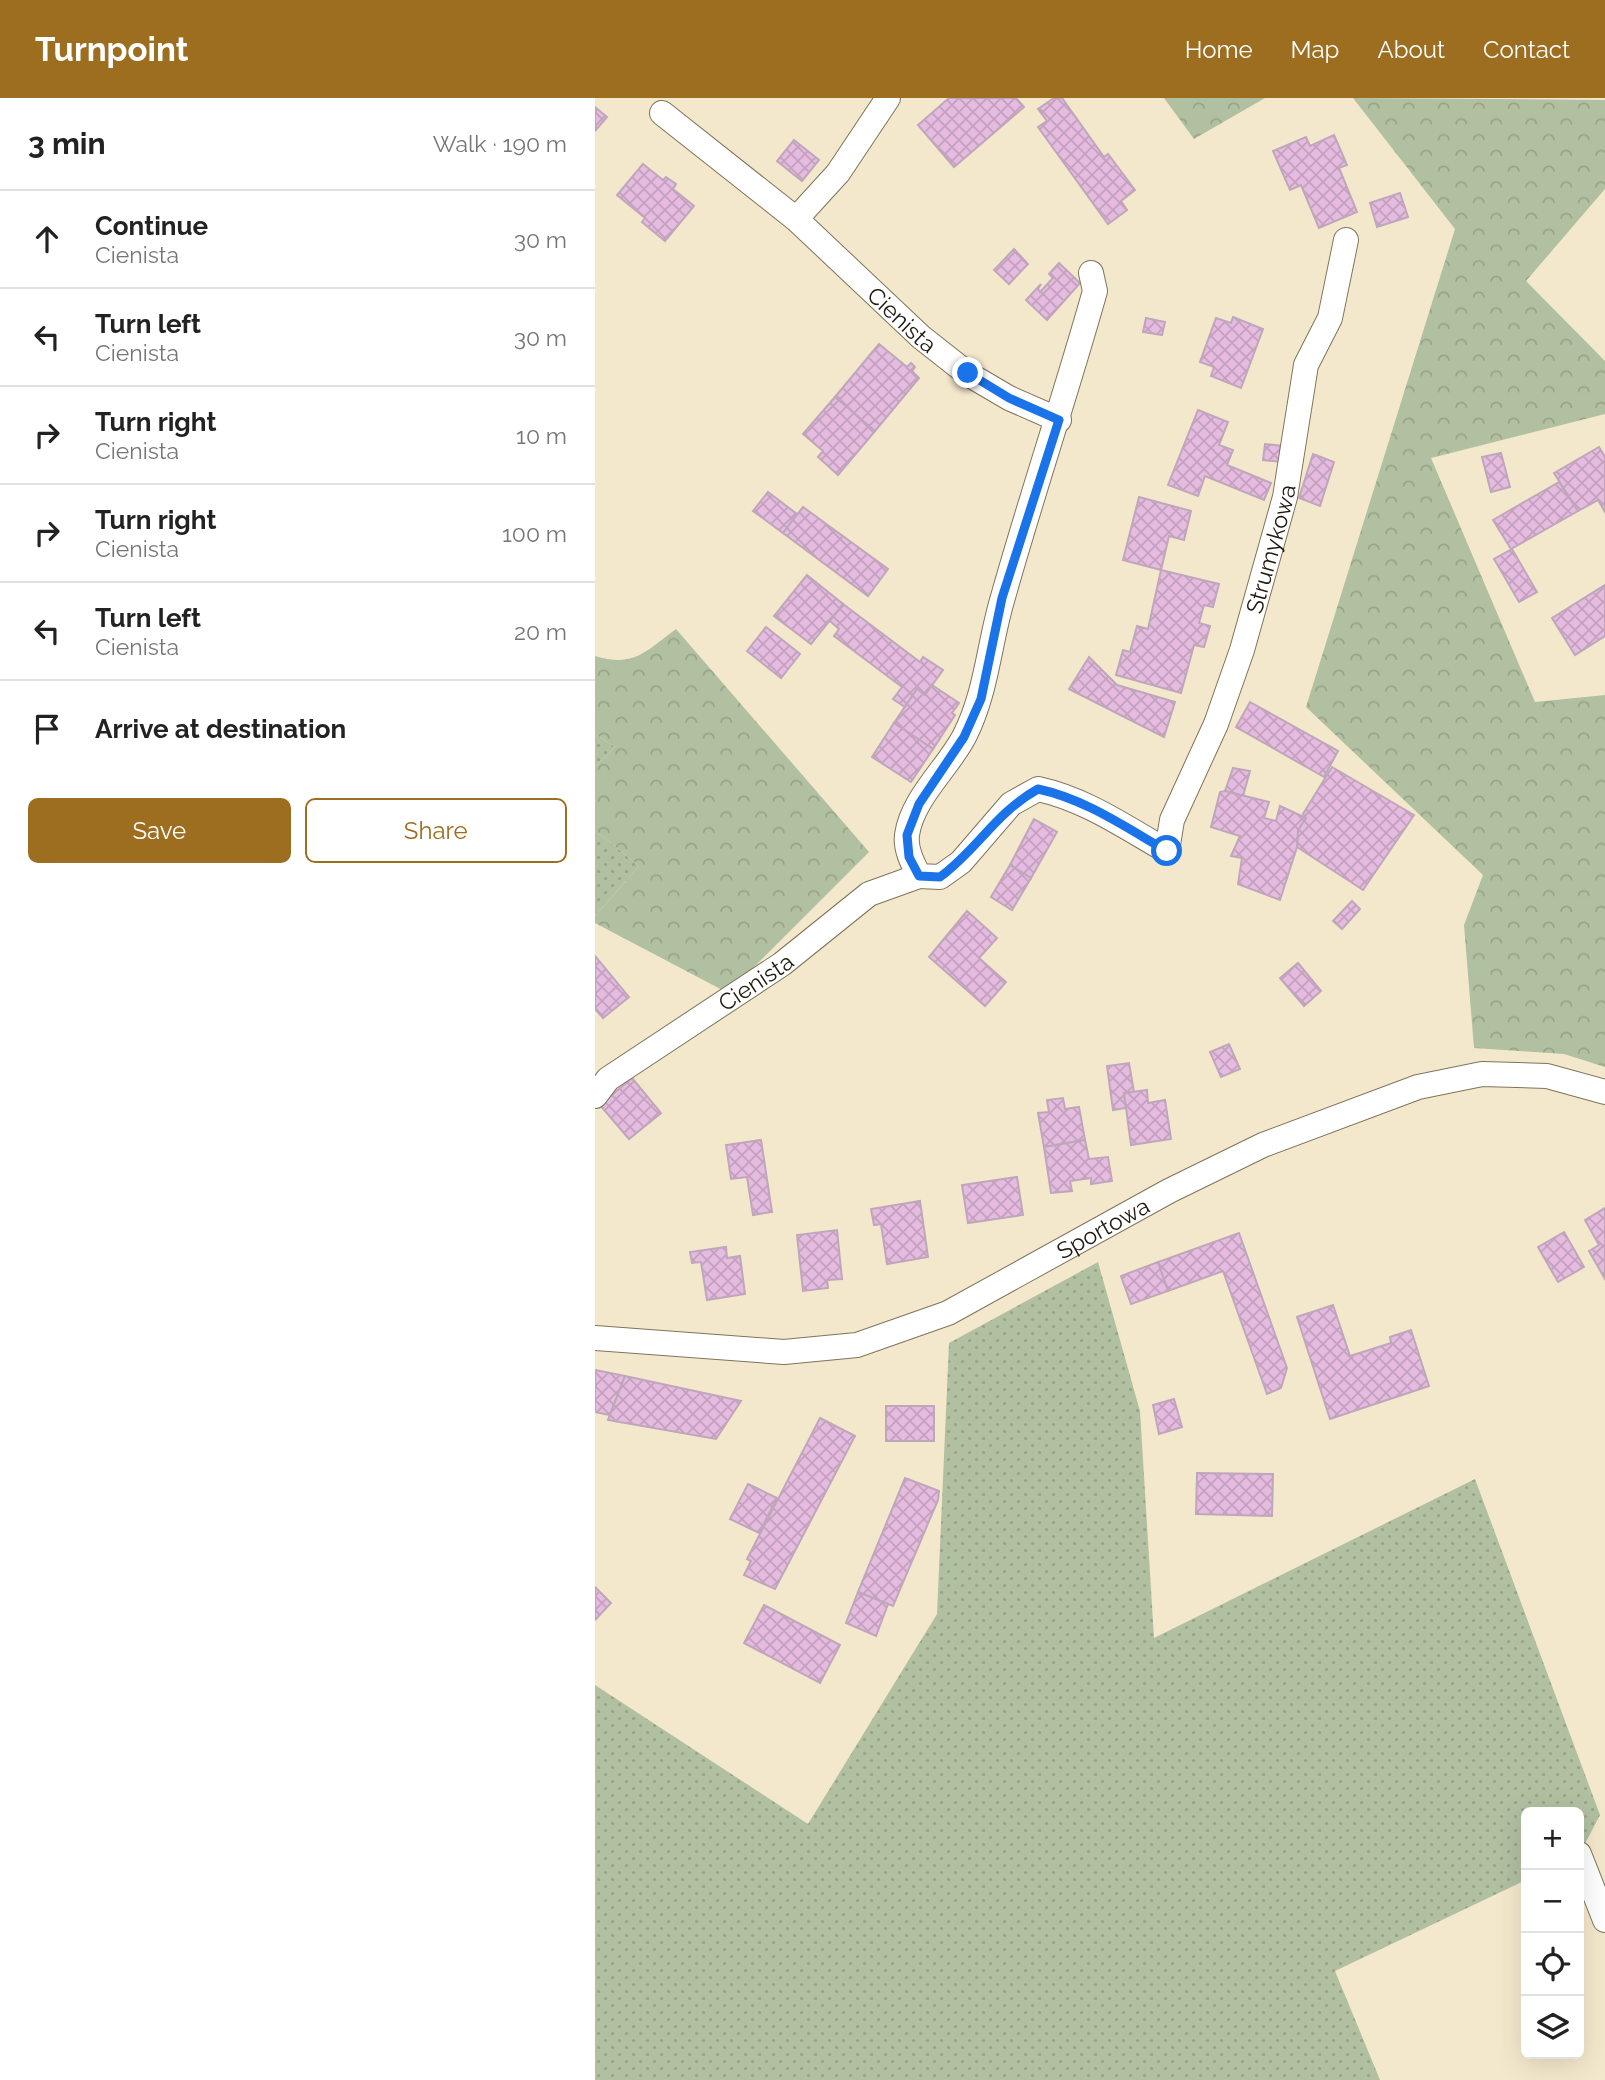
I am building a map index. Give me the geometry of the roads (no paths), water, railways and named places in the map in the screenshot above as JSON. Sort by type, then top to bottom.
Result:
[{"type":"street","points":[[796,219],[838,173],[888,98]]},
{"type":"street","name":"Cienista","points":[[662,113],[796,219],[921,337],[959,366],[1009,398],[1059,420]]},
{"type":"street","name":"Strumykowa","points":[[1167,851],[1172,820],[1216,724],[1242,650],[1285,497],[1306,365],[1330,318],[1346,240]]},
{"type":"street","points":[[919,876],[909,857],[907,835],[919,804],[964,737],[981,699],[1002,598],[1059,420],[1095,291],[1091,273]]},
{"type":"street","name":"Cienista","points":[[595,1096],[608,1079],[782,964],[869,894],[919,876],[940,877],[961,862],[1011,804],[1038,789],[1061,794],[1095,810],[1167,851]]},
{"type":"street","name":"Sportowa","points":[[595,1338],[784,1352],[857,1345],[948,1313],[1169,1191],[1263,1145],[1419,1087],[1495,1075],[1547,1076],[1605,1092]]},
{"type":"street","points":[[1584,1867],[1605,1920]]}]
